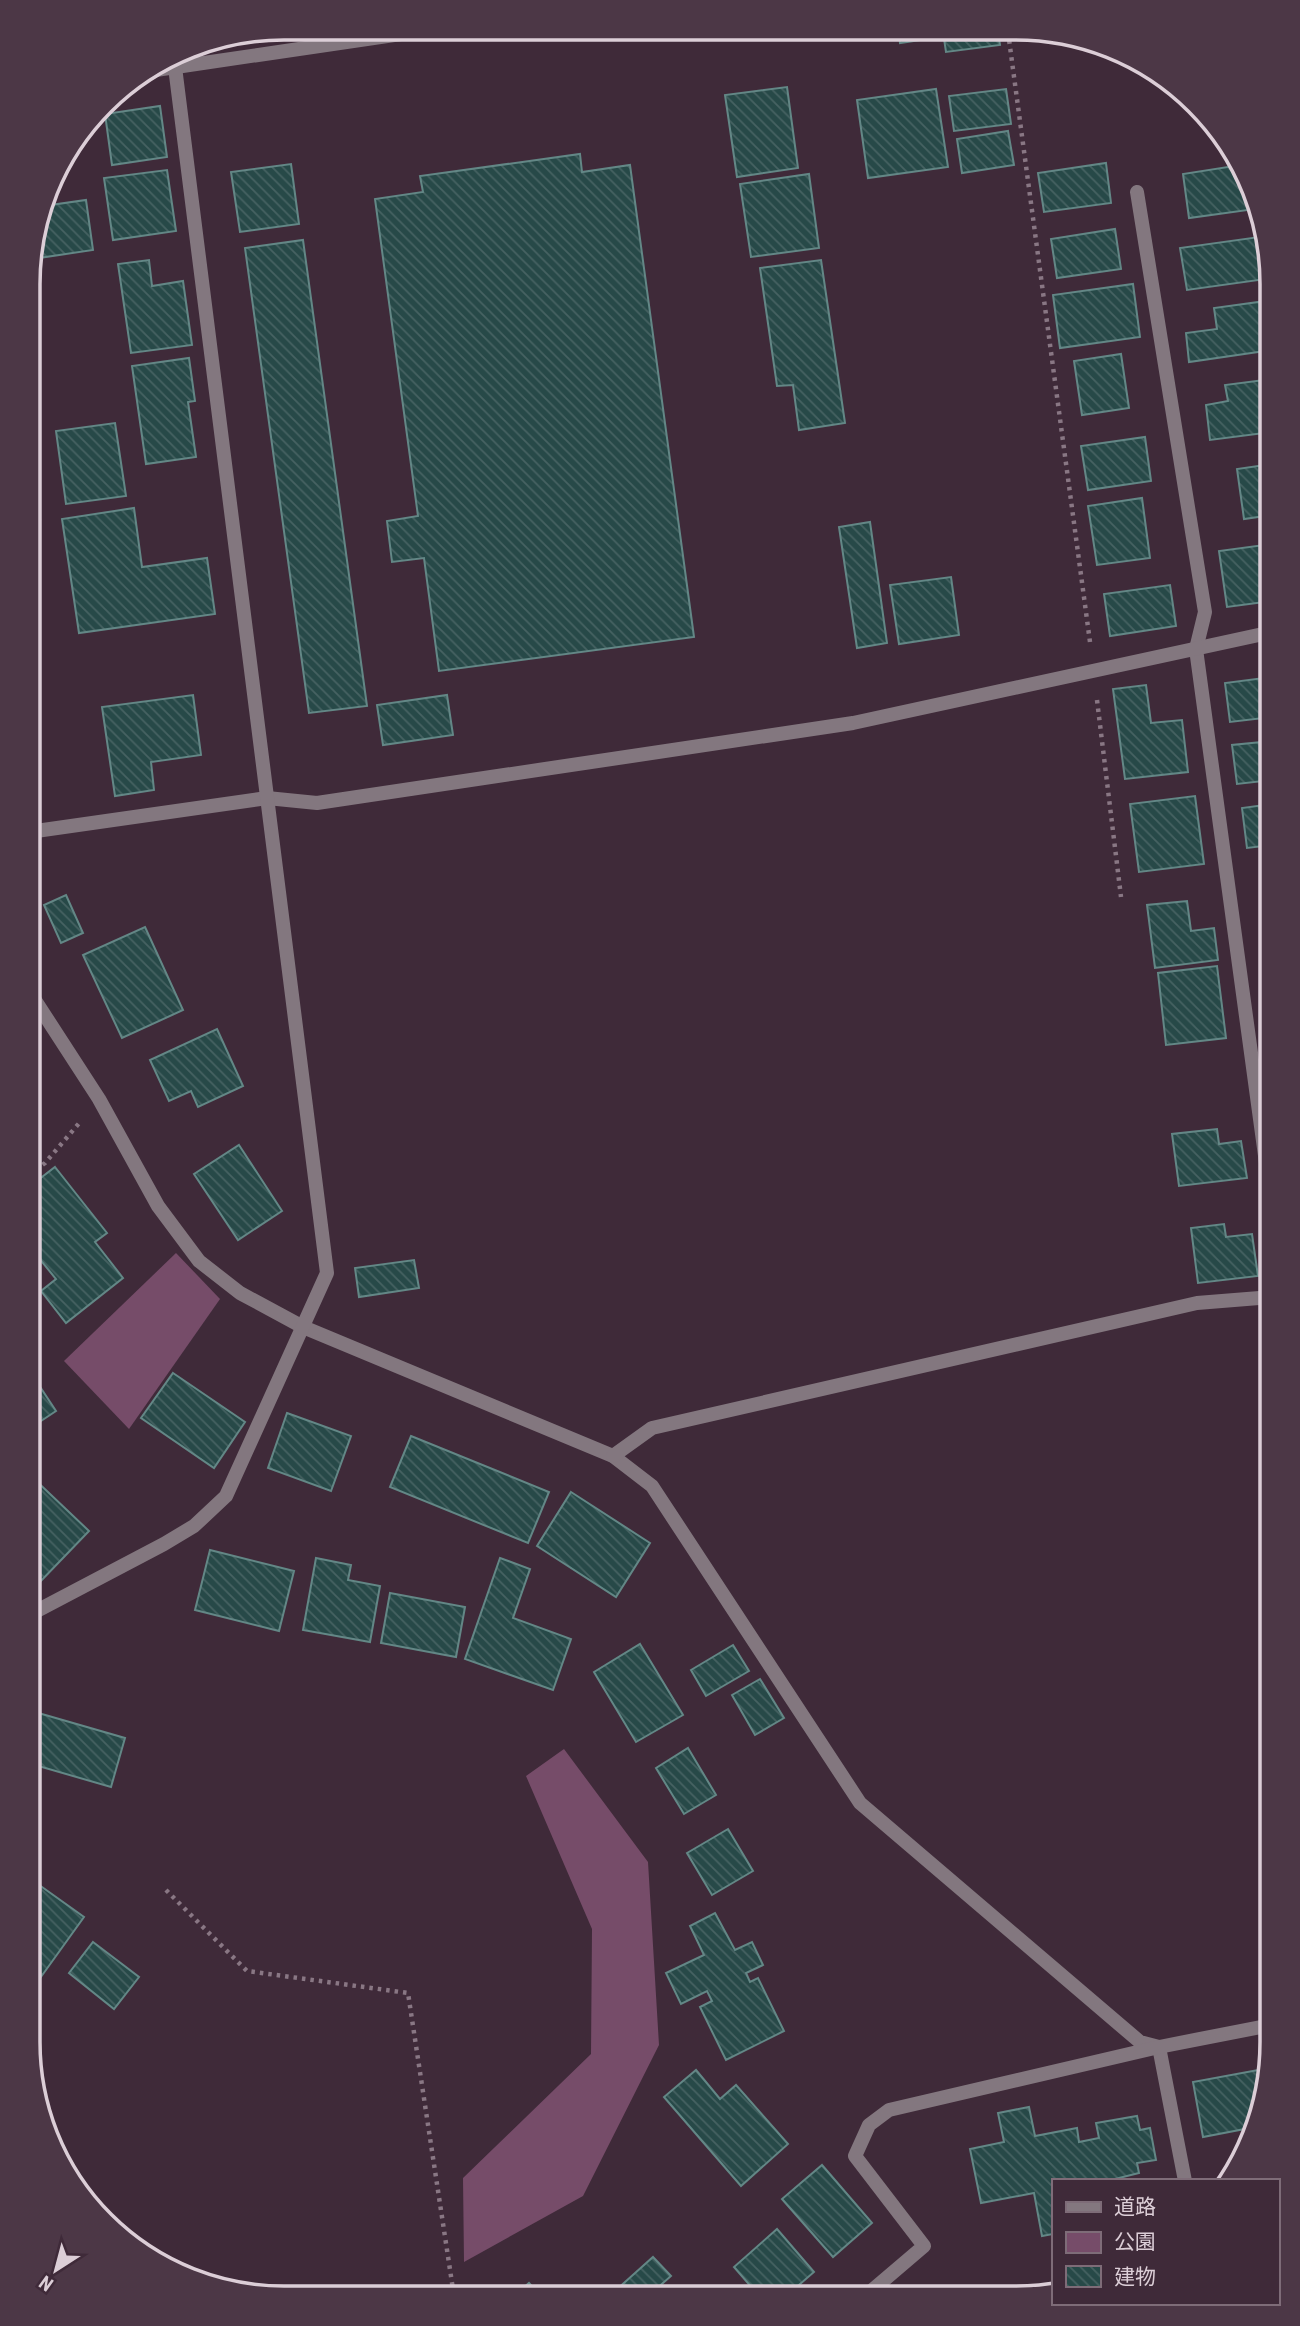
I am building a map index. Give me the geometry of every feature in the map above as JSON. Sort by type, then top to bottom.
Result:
[{"type":"street","points":[[172,67],[360,40]]},
{"type":"street","points":[[40,1609],[164,1544],[194,1525],[226,1496],[327,1273],[175,67]]},
{"type":"street","points":[[1137,192],[1205,612],[1196,649],[1260,1115]]},
{"type":"street","points":[[40,830],[267,798],[317,803],[853,723],[1260,635]]},
{"type":"street","points":[[40,1008],[99,1099],[158,1206],[199,1261],[240,1293],[303,1328],[614,1456],[652,1486],[860,1803],[1140,2042],[1159,2047]]},
{"type":"street","points":[[614,1456],[652,1428],[1197,1303],[1259,1298]]},
{"type":"street","points":[[877,2286],[923,2246],[855,2156],[869,2125],[889,2110],[1159,2047],[1259,2027]]},
{"type":"street","points":[[1159,2047],[1185,2179]]},
{"type":"path","points":[[1009,40],[1121,897]]},
{"type":"path","points":[[40,1167],[99,1099]]},
{"type":"path","points":[[166,1890],[247,1971],[408,1993],[452,2286]]},
{"type":"green space","points":[[176,1253],[220,1299],[129,1429],[64,1361]]},
{"type":"green space","points":[[564,1749],[648,1862],[659,2045],[583,2196],[464,2262],[463,2178],[591,2054],[592,1929],[526,1776]]},
{"type":"building","points":[[900,40],[920,40],[900,43]]},
{"type":"building","points":[[944,40],[999,40],[1000,45],[946,52]]},
{"type":"building","points":[[787,87],[798,168],[737,177],[725,95]]},
{"type":"building","points":[[936,89],[948,167],[868,178],[857,100]]},
{"type":"building","points":[[1006,89],[1011,124],[954,131],[949,96]]},
{"type":"building","points":[[160,106],[167,157],[112,165],[106,118],[111,113]]},
{"type":"building","points":[[1008,131],[1014,165],[962,173],[957,139]]},
{"type":"building","points":[[580,154],[582,172],[630,165],[694,637],[439,671],[424,558],[392,562],[387,521],[418,516],[375,199],[423,192],[420,176]]},
{"type":"building","points":[[1106,163],[1111,203],[1044,212],[1038,173]]},
{"type":"building","points":[[291,164],[299,224],[240,232],[231,172]]},
{"type":"building","points":[[1229,167],[1248,210],[1189,218],[1183,174]]},
{"type":"building","points":[[167,170],[176,231],[113,240],[104,178]]},
{"type":"building","points":[[809,174],[819,248],[751,257],[740,184]]},
{"type":"building","points":[[86,200],[93,250],[42,258],[54,205]]},
{"type":"building","points":[[1115,229],[1121,269],[1057,278],[1051,239]]},
{"type":"building","points":[[1255,238],[1260,280],[1187,290],[1180,248]]},
{"type":"building","points":[[303,240],[367,706],[309,713],[245,248]]},
{"type":"building","points":[[149,260],[152,286],[183,281],[192,345],[131,353],[118,264]]},
{"type":"building","points":[[821,260],[845,423],[799,430],[793,385],[777,386],[760,268]]},
{"type":"building","points":[[1133,284],[1140,337],[1060,348],[1053,295]]},
{"type":"building","points":[[1260,302],[1260,352],[1189,362],[1186,333],[1217,329],[1214,308]]},
{"type":"building","points":[[1121,354],[1129,408],[1082,415],[1074,361]]},
{"type":"building","points":[[189,358],[195,401],[188,402],[196,457],[146,464],[132,366]]},
{"type":"building","points":[[1260,381],[1260,434],[1210,440],[1206,405],[1228,401],[1225,385]]},
{"type":"building","points":[[115,423],[126,496],[66,504],[56,431]]},
{"type":"building","points":[[1145,437],[1151,481],[1088,490],[1081,446]]},
{"type":"building","points":[[1260,466],[1260,517],[1244,519],[1237,469]]},
{"type":"building","points":[[1142,498],[1150,558],[1097,565],[1088,506]]},
{"type":"building","points":[[134,508],[142,567],[207,558],[215,614],[79,633],[62,519]]},
{"type":"building","points":[[870,522],[887,643],[857,648],[839,527]]},
{"type":"building","points":[[1260,546],[1260,603],[1227,607],[1219,551]]},
{"type":"building","points":[[951,577],[959,635],[899,644],[890,585]]},
{"type":"building","points":[[1170,585],[1176,626],[1110,636],[1104,594]]},
{"type":"building","points":[[1260,679],[1260,718],[1230,722],[1225,683]]},
{"type":"building","points":[[1146,685],[1151,723],[1182,720],[1188,772],[1125,779],[1113,689]]},
{"type":"building","points":[[193,695],[201,755],[151,762],[154,790],[115,796],[102,707]]},
{"type":"building","points":[[447,695],[453,735],[383,745],[377,705]]},
{"type":"building","points":[[1260,742],[1260,781],[1237,784],[1232,745]]},
{"type":"building","points":[[1195,796],[1204,864],[1139,872],[1130,804]]},
{"type":"building","points":[[1260,806],[1260,846],[1247,848],[1242,808]]},
{"type":"building","points":[[66,895],[83,933],[61,943],[44,905]]},
{"type":"building","points":[[1187,901],[1191,931],[1214,928],[1218,960],[1155,968],[1147,905]]},
{"type":"building","points":[[145,927],[183,1010],[122,1038],[83,955]]},
{"type":"building","points":[[1217,966],[1226,1038],[1166,1045],[1158,973]]},
{"type":"building","points":[[217,1029],[243,1086],[198,1107],[191,1091],[169,1101],[150,1060]]},
{"type":"building","points":[[1217,1129],[1219,1144],[1241,1141],[1247,1178],[1179,1186],[1172,1134]]},
{"type":"building","points":[[239,1145],[282,1211],[238,1240],[194,1174]]},
{"type":"building","points":[[55,1167],[107,1233],[95,1242],[123,1278],[66,1323],[41,1291],[56,1279],[40,1259],[40,1179]]},
{"type":"building","points":[[1224,1224],[1226,1237],[1252,1234],[1258,1276],[1198,1283],[1191,1228]]},
{"type":"building","points":[[414,1260],[419,1288],[359,1297],[355,1268]]},
{"type":"building","points":[[173,1373],[245,1422],[214,1468],[141,1418]]},
{"type":"building","points":[[40,1387],[56,1411],[40,1422]]},
{"type":"building","points":[[287,1413],[351,1436],[331,1491],[268,1468]]},
{"type":"building","points":[[411,1436],[549,1492],[528,1543],[390,1487]]},
{"type":"building","points":[[40,1484],[89,1531],[40,1582]]},
{"type":"building","points":[[571,1492],[650,1543],[616,1597],[537,1546]]},
{"type":"building","points":[[210,1550],[294,1571],[279,1631],[195,1610]]},
{"type":"building","points":[[316,1558],[351,1565],[348,1580],[380,1586],[370,1642],[303,1630]]},
{"type":"building","points":[[500,1558],[530,1569],[513,1618],[571,1639],[553,1690],[465,1659]]},
{"type":"building","points":[[390,1593],[465,1607],[456,1657],[381,1643]]},
{"type":"building","points":[[640,1644],[683,1715],[636,1742],[594,1672]]},
{"type":"building","points":[[733,1645],[749,1671],[706,1696],[691,1670]]},
{"type":"building","points":[[760,1679],[784,1718],[755,1735],[732,1695]]},
{"type":"building","points":[[40,1713],[125,1738],[111,1787],[40,1766]]},
{"type":"building","points":[[688,1748],[716,1795],[684,1814],[656,1768]]},
{"type":"building","points":[[728,1829],[753,1871],[712,1895],[687,1853]]},
{"type":"building","points":[[40,1886],[84,1917],[40,1978]]},
{"type":"building","points":[[715,1913],[735,1950],[752,1942],[763,1965],[746,1973],[750,1982],[758,1978],[784,2031],[726,2060],[700,2007],[712,2001],[707,1991],[681,2004],[666,1973],[704,1955],[690,1926]]},
{"type":"building","points":[[93,1942],[139,1977],[114,2009],[69,1973]]},
{"type":"building","points":[[696,2070],[720,2099],[736,2085],[788,2144],[741,2186],[664,2097]]},
{"type":"building","points":[[1257,2070],[1243,2129],[1203,2137],[1193,2082]]},
{"type":"building","points":[[1029,2107],[1035,2136],[1077,2128],[1079,2142],[1099,2138],[1096,2123],[1137,2116],[1140,2130],[1150,2128],[1156,2160],[1137,2163],[1139,2173],[1115,2179],[1052,2179],[1052,2234],[1042,2236],[1034,2193],[981,2203],[970,2149],[1004,2142],[998,2113]]},
{"type":"building","points":[[822,2165],[872,2223],[833,2257],[782,2199]]},
{"type":"building","points":[[777,2229],[814,2272],[798,2286],[750,2286],[734,2267]]},
{"type":"building","points":[[653,2257],[671,2276],[660,2286],[621,2286]]}]
